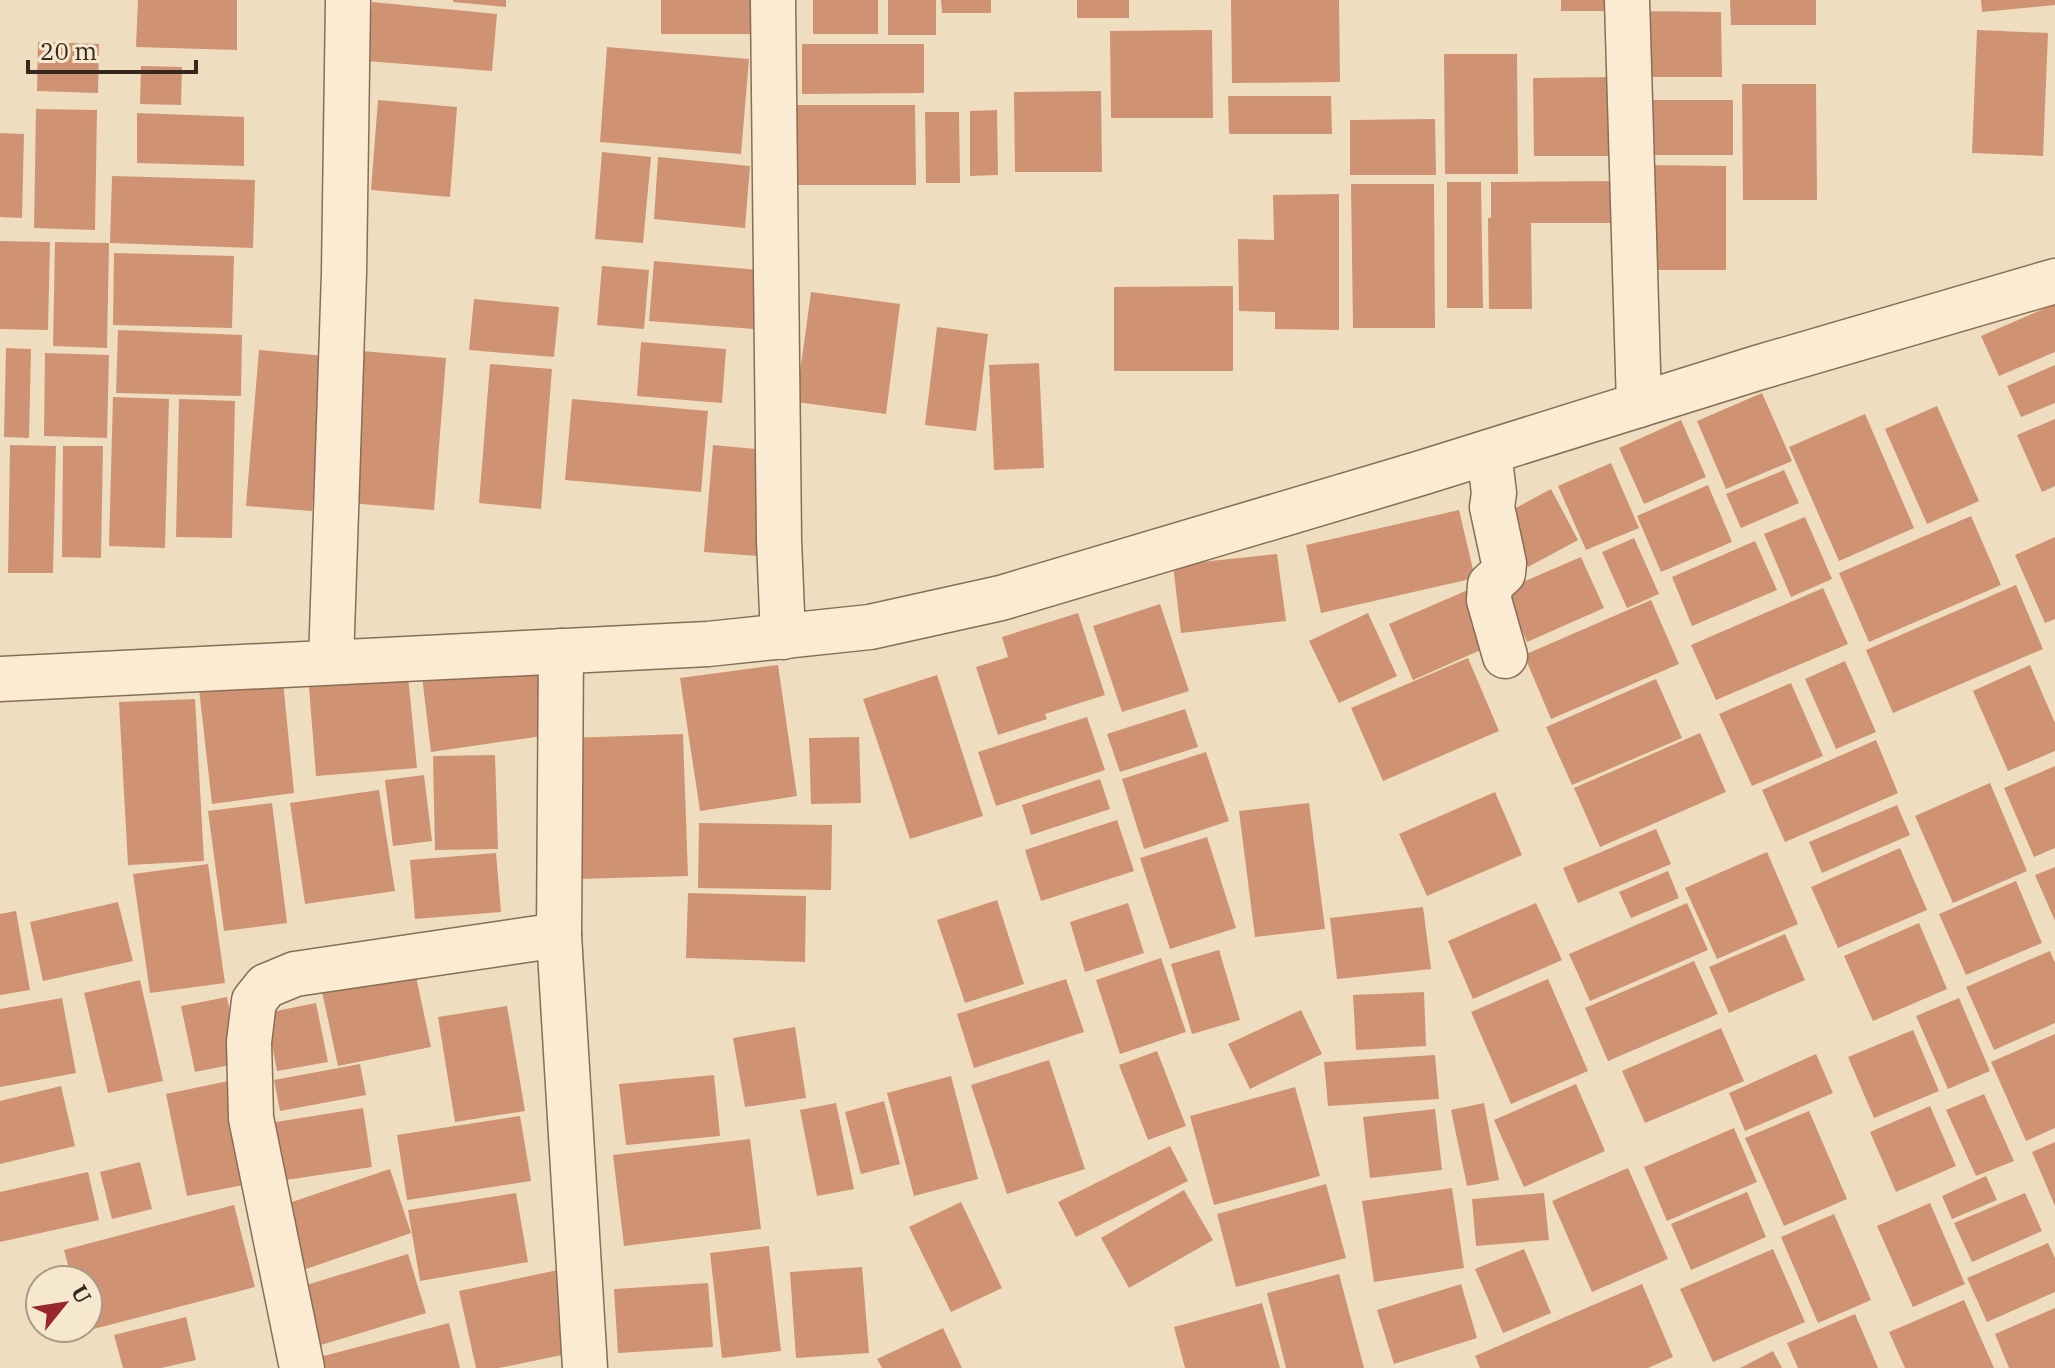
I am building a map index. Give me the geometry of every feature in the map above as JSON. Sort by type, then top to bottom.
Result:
[{"type":"street","points":[[331,662],[344,273],[348,0]]},
{"type":"street","points":[[773,0],[779,540],[783,637]]},
{"type":"street","points":[[1627,0],[1639,405]]},
{"type":"street","points":[[0,679],[708,644],[870,627],[1001,598],[1989,298],[2055,281]]},
{"type":"street","points":[[1489,452],[1494,493],[1492,507],[1504,563],[1503,573],[1490,585],[1489,600],[1505,656]]},
{"type":"street","points":[[561,651],[559,935],[585,1368]]},
{"type":"street","points":[[302,1368],[251,1118],[249,1042],[254,1001],[266,986],[295,974],[559,935]]},
{"type":"building","points":[[138,0],[237,0],[237,50],[136,47]]},
{"type":"building","points":[[506,0],[506,7],[453,2]]},
{"type":"building","points":[[661,0],[751,0],[751,34],[661,34]]},
{"type":"building","points":[[813,0],[878,0],[878,34],[813,34]]},
{"type":"building","points":[[888,0],[936,0],[936,35],[888,35]]},
{"type":"building","points":[[941,0],[991,0],[991,13],[942,13]]},
{"type":"building","points":[[1077,0],[1129,0],[1129,18],[1077,18]]},
{"type":"building","points":[[1231,0],[1339,0],[1340,82],[1232,83]]},
{"type":"building","points":[[1561,0],[1611,0],[1612,11],[1561,11]]},
{"type":"building","points":[[1730,0],[1816,0],[1816,25],[1731,25]]},
{"type":"building","points":[[1981,0],[2055,0],[2055,5],[1982,12]]},
{"type":"building","points":[[372,2],[497,14],[492,71],[367,61]]},
{"type":"building","points":[[1636,11],[1721,12],[1722,77],[1637,77]]},
{"type":"building","points":[[1212,30],[1213,118],[1111,118],[1110,31]]},
{"type":"building","points":[[1977,30],[2048,33],[2043,156],[1972,153]]},
{"type":"building","points":[[38,42],[99,44],[98,93],[37,91]]},
{"type":"building","points":[[802,44],[924,44],[924,93],[802,94]]},
{"type":"building","points":[[607,47],[749,59],[741,154],[600,142]]},
{"type":"building","points":[[1444,54],[1517,54],[1518,174],[1445,174]]},
{"type":"building","points":[[141,66],[182,67],[181,105],[140,104]]},
{"type":"building","points":[[1618,77],[1619,156],[1534,156],[1533,78]]},
{"type":"building","points":[[1742,84],[1816,84],[1817,200],[1743,200]]},
{"type":"building","points":[[1101,91],[1102,172],[1015,172],[1014,92]]},
{"type":"building","points":[[1228,96],[1331,96],[1332,134],[1229,134]]},
{"type":"building","points":[[378,100],[457,107],[450,197],[371,190]]},
{"type":"building","points":[[1642,100],[1733,100],[1733,155],[1642,155]]},
{"type":"building","points":[[787,105],[915,105],[916,185],[788,185]]},
{"type":"building","points":[[36,109],[97,110],[95,230],[34,228]]},
{"type":"building","points":[[997,110],[998,175],[970,176],[970,111]]},
{"type":"building","points":[[925,112],[959,112],[960,183],[926,183]]},
{"type":"building","points":[[137,113],[244,117],[244,166],[137,163]]},
{"type":"building","points":[[1435,119],[1436,175],[1350,175],[1350,120]]},
{"type":"building","points":[[0,133],[24,134],[22,218],[0,217]]},
{"type":"building","points":[[602,152],[651,157],[643,243],[595,239]]},
{"type":"building","points":[[658,157],[750,166],[745,228],[654,219]]},
{"type":"building","points":[[1648,165],[1726,166],[1726,270],[1649,270]]},
{"type":"building","points":[[112,176],[255,180],[253,248],[110,243]]},
{"type":"building","points":[[1618,181],[1619,223],[1531,223],[1532,309],[1489,309],[1488,218],[1491,218],[1491,182]]},
{"type":"building","points":[[1447,182],[1481,182],[1483,308],[1447,308]]},
{"type":"building","points":[[1351,184],[1434,184],[1435,328],[1353,328]]},
{"type":"building","points":[[1339,194],[1339,330],[1275,329],[1275,312],[1239,311],[1238,239],[1274,240],[1273,195]]},
{"type":"building","points":[[0,241],[50,242],[48,330],[0,329]]},
{"type":"building","points":[[55,242],[109,243],[107,348],[53,346]]},
{"type":"building","points":[[114,253],[234,256],[232,328],[113,325]]},
{"type":"building","points":[[654,261],[759,270],[754,329],[649,321]]},
{"type":"building","points":[[602,266],[649,270],[644,329],[597,325]]},
{"type":"building","points":[[1233,286],[1233,371],[1114,371],[1114,287]]},
{"type":"building","points":[[811,292],[900,304],[886,414],[796,402]]},
{"type":"building","points":[[474,299],[559,307],[554,357],[469,350]]},
{"type":"building","points":[[2055,304],[2055,352],[1999,376],[1981,336]]},
{"type":"building","points":[[937,327],[988,334],[976,431],[925,425]]},
{"type":"building","points":[[118,330],[242,335],[241,396],[116,393]]},
{"type":"building","points":[[641,342],[726,349],[722,403],[637,396]]},
{"type":"building","points":[[6,348],[31,349],[29,438],[4,437]]},
{"type":"building","points":[[259,350],[325,356],[312,511],[246,506]]},
{"type":"building","points":[[361,351],[446,358],[434,510],[349,503]]},
{"type":"building","points":[[45,353],[109,355],[107,438],[44,436]]},
{"type":"building","points":[[1039,363],[1044,468],[994,470],[989,365]]},
{"type":"building","points":[[490,364],[552,369],[541,509],[479,503]]},
{"type":"building","points":[[2055,365],[2055,403],[2021,417],[2007,386]]},
{"type":"building","points":[[1762,393],[1792,461],[1726,489],[1697,421]]},
{"type":"building","points":[[113,397],[169,399],[165,548],[109,546]]},
{"type":"building","points":[[179,399],[235,401],[232,538],[176,537]]},
{"type":"building","points":[[572,399],[708,411],[701,492],[565,480]]},
{"type":"building","points":[[1937,406],[1979,501],[1927,524],[1885,429]]},
{"type":"building","points":[[1865,414],[1914,528],[1839,561],[1789,447]]},
{"type":"building","points":[[2055,419],[2055,486],[2042,492],[2017,435]]},
{"type":"building","points":[[1681,420],[1706,477],[1644,504],[1619,448]]},
{"type":"building","points":[[10,445],[56,446],[53,573],[8,573]]},
{"type":"building","points":[[713,445],[767,450],[758,556],[704,552]]},
{"type":"building","points":[[63,446],[103,446],[101,558],[62,557]]},
{"type":"building","points":[[1611,463],[1639,528],[1586,550],[1558,486]]},
{"type":"building","points":[[1784,470],[1799,503],[1741,528],[1726,494]]},
{"type":"building","points":[[1708,485],[1732,542],[1661,572],[1637,516]]},
{"type":"building","points":[[1551,489],[1578,540],[1528,567],[1501,516]]},
{"type":"building","points":[[1459,510],[1475,578],[1321,613],[1306,545]]},
{"type":"building","points":[[1971,516],[2001,585],[1869,642],[1839,573]]},
{"type":"building","points":[[1805,517],[1832,579],[1791,597],[1764,534]]},
{"type":"building","points":[[2055,537],[2055,619],[2045,623],[2015,555]]},
{"type":"building","points":[[1634,538],[1659,594],[1627,608],[1602,552]]},
{"type":"building","points":[[1755,541],[1777,590],[1692,626],[1672,577]]},
{"type":"building","points":[[1277,554],[1286,621],[1181,633],[1173,565]]},
{"type":"building","points":[[1581,557],[1604,608],[1527,642],[1504,590]]},
{"type":"building","points":[[2016,585],[2043,649],[1893,713],[1866,650]]},
{"type":"building","points":[[1823,588],[1848,644],[1716,700],[1691,645]]},
{"type":"building","points":[[1468,590],[1492,645],[1413,680],[1389,624]]},
{"type":"building","points":[[1651,600],[1679,664],[1551,719],[1524,655]]},
{"type":"building","points":[[1160,604],[1189,691],[1122,712],[1093,626]]},
{"type":"building","points":[[1078,613],[1105,695],[1045,714],[1047,719],[998,735],[976,667],[1008,657],[1002,637]]},
{"type":"building","points":[[1368,613],[1397,676],[1339,703],[1309,641]]},
{"type":"building","points":[[1468,658],[1499,731],[1383,781],[1351,708]]},
{"type":"building","points":[[542,660],[549,735],[431,752],[422,676]]},
{"type":"building","points":[[1845,661],[1876,732],[1836,749],[1805,679]]},
{"type":"building","points":[[407,665],[417,768],[316,776],[308,674]]},
{"type":"building","points":[[778,665],[797,796],[700,811],[680,678]]},
{"type":"building","points":[[2030,665],[2055,723],[2055,751],[2008,771],[1973,691]]},
{"type":"building","points":[[282,671],[294,793],[212,804],[198,680]]},
{"type":"building","points":[[937,675],[983,816],[910,839],[863,699]]},
{"type":"building","points":[[1656,679],[1682,738],[1572,785],[1546,727]]},
{"type":"building","points":[[1791,683],[1823,756],[1752,786],[1719,714]]},
{"type":"building","points":[[195,699],[204,861],[128,865],[119,702]]},
{"type":"building","points":[[1185,709],[1198,747],[1120,772],[1107,734]]},
{"type":"building","points":[[1087,717],[1105,770],[996,806],[978,752]]},
{"type":"building","points":[[1700,733],[1726,792],[1600,847],[1574,788]]},
{"type":"building","points":[[683,734],[688,876],[576,879],[570,738]]},
{"type":"building","points":[[859,737],[861,803],[811,804],[809,738]]},
{"type":"building","points":[[1876,740],[1898,793],[1785,842],[1762,790]]},
{"type":"building","points":[[1206,752],[1229,821],[1144,849],[1122,779]]},
{"type":"building","points":[[495,755],[498,849],[435,850],[433,756]]},
{"type":"building","points":[[2055,766],[2055,848],[2034,857],[2004,788]]},
{"type":"building","points":[[424,775],[432,841],[393,846],[385,780]]},
{"type":"building","points":[[1100,779],[1110,809],[1031,835],[1022,805]]},
{"type":"building","points":[[1990,783],[2027,871],[1953,903],[1915,816]]},
{"type":"building","points":[[379,790],[395,891],[305,904],[290,803]]},
{"type":"building","points":[[1495,792],[1522,855],[1427,896],[1399,834]]},
{"type":"building","points":[[272,803],[287,923],[224,931],[208,811]]},
{"type":"building","points":[[1309,803],[1325,929],[1255,937],[1239,811]]},
{"type":"building","points":[[1897,805],[1910,835],[1822,873],[1809,842]]},
{"type":"building","points":[[1117,820],[1134,871],[1041,901],[1025,850]]},
{"type":"building","points":[[699,823],[832,825],[831,890],[698,888]]},
{"type":"building","points":[[1656,829],[1671,864],[1578,903],[1563,868]]},
{"type":"building","points":[[1207,837],[1236,928],[1170,949],[1140,858]]},
{"type":"building","points":[[1900,848],[1927,910],[1838,948],[1811,887]]},
{"type":"building","points":[[1767,852],[1798,924],[1717,959],[1685,888]]},
{"type":"building","points":[[496,853],[501,912],[415,919],[410,860]]},
{"type":"building","points":[[208,864],[225,983],[150,993],[133,874]]},
{"type":"building","points":[[2055,867],[2055,921],[2035,875]]},
{"type":"building","points":[[1668,871],[1679,898],[1631,918],[1619,892]]},
{"type":"building","points":[[2016,881],[2042,943],[1966,975],[1939,914]]},
{"type":"building","points":[[688,893],[806,896],[805,962],[686,958]]},
{"type":"building","points":[[997,900],[1024,984],[965,1003],[937,920]]},
{"type":"building","points":[[118,902],[133,961],[43,981],[30,922]]},
{"type":"building","points":[[1128,903],[1144,953],[1085,972],[1070,922]]},
{"type":"building","points":[[1536,903],[1562,960],[1473,999],[1448,941]]},
{"type":"building","points":[[1687,903],[1708,950],[1590,1001],[1569,954]]},
{"type":"building","points":[[1423,907],[1431,969],[1337,979],[1330,918]]},
{"type":"building","points":[[16,911],[30,990],[0,995],[0,914]]},
{"type":"building","points":[[1919,923],[1947,989],[1873,1021],[1844,956]]},
{"type":"building","points":[[1785,934],[1805,980],[1729,1013],[1709,967]]},
{"type":"building","points":[[1219,950],[1240,1020],[1192,1034],[1171,964]]},
{"type":"building","points":[[2050,951],[2055,963],[2055,1023],[1994,1050],[1966,987]]},
{"type":"building","points":[[1161,958],[1186,1032],[1120,1054],[1096,980]]},
{"type":"building","points":[[1694,961],[1718,1014],[1608,1061],[1585,1008]]},
{"type":"building","points":[[414,967],[431,1047],[338,1066],[321,987]]},
{"type":"building","points":[[1066,979],[1084,1032],[974,1068],[957,1014]]},
{"type":"building","points":[[1548,979],[1588,1071],[1511,1104],[1471,1012]]},
{"type":"building","points":[[140,980],[163,1081],[108,1093],[84,993]]},
{"type":"building","points":[[1424,992],[1426,1046],[1356,1050],[1353,995]]},
{"type":"building","points":[[227,997],[240,1063],[195,1072],[181,1006]]},
{"type":"building","points":[[62,998],[76,1073],[0,1087],[0,1009]]},
{"type":"building","points":[[1959,998],[1990,1071],[1948,1089],[1916,1016]]},
{"type":"building","points":[[316,1003],[328,1062],[277,1071],[266,1013]]},
{"type":"building","points":[[507,1006],[525,1111],[455,1122],[438,1017]]},
{"type":"building","points":[[1301,1010],[1322,1054],[1250,1089],[1228,1044]]},
{"type":"building","points":[[795,1027],[806,1098],[745,1107],[733,1038]]},
{"type":"building","points":[[1721,1028],[1744,1081],[1645,1123],[1622,1071]]},
{"type":"building","points":[[1913,1030],[1939,1091],[1874,1118],[1848,1057]]},
{"type":"building","points":[[2055,1034],[2055,1128],[2026,1141],[1991,1062]]},
{"type":"building","points":[[1157,1051],[1186,1126],[1148,1140],[1119,1065]]},
{"type":"building","points":[[1816,1054],[1833,1093],[1745,1131],[1729,1093]]},
{"type":"building","points":[[1435,1055],[1439,1099],[1328,1106],[1324,1062]]},
{"type":"building","points":[[1049,1060],[1085,1169],[1007,1194],[971,1085]]},
{"type":"building","points":[[360,1064],[366,1095],[280,1111],[274,1080]]},
{"type":"building","points":[[714,1075],[720,1136],[626,1145],[619,1084]]},
{"type":"building","points":[[951,1076],[978,1179],[914,1196],[887,1093]]},
{"type":"building","points":[[228,1081],[249,1184],[187,1196],[166,1094]]},
{"type":"building","points":[[1576,1084],[1605,1151],[1524,1187],[1494,1120]]},
{"type":"building","points":[[61,1086],[75,1146],[0,1164],[0,1101]]},
{"type":"building","points":[[1295,1087],[1320,1176],[1214,1205],[1190,1116]]},
{"type":"building","points":[[1984,1094],[2014,1161],[1976,1176],[1946,1110]]},
{"type":"building","points":[[884,1101],[900,1164],[861,1174],[845,1112]]},
{"type":"building","points":[[836,1103],[854,1189],[817,1196],[800,1110]]},
{"type":"building","points":[[1484,1103],[1499,1180],[1467,1186],[1451,1110]]},
{"type":"building","points":[[1930,1106],[1956,1166],[1896,1192],[1870,1132]]},
{"type":"building","points":[[363,1108],[372,1167],[279,1181],[270,1123]]},
{"type":"building","points":[[1435,1109],[1442,1170],[1370,1178],[1363,1117]]},
{"type":"building","points":[[1809,1111],[1847,1199],[1784,1226],[1745,1138]]},
{"type":"building","points":[[520,1116],[531,1181],[407,1200],[397,1135]]},
{"type":"building","points":[[1734,1128],[1757,1182],[1667,1221],[1644,1167]]},
{"type":"building","points":[[750,1139],[761,1229],[624,1246],[613,1155]]},
{"type":"building","points":[[2055,1142],[2055,1206],[2032,1152]]},
{"type":"building","points":[[1170,1146],[1188,1181],[1076,1237],[1058,1202]]},
{"type":"building","points":[[140,1162],[152,1209],[112,1219],[100,1172]]},
{"type":"building","points":[[1628,1168],[1668,1259],[1592,1292],[1552,1201]]},
{"type":"building","points":[[390,1169],[411,1233],[306,1269],[283,1205]]},
{"type":"building","points":[[88,1172],[99,1220],[0,1242],[0,1192]]},
{"type":"building","points":[[1986,1176],[1997,1200],[1952,1219],[1942,1196]]},
{"type":"building","points":[[1326,1184],[1346,1258],[1236,1287],[1217,1214]]},
{"type":"building","points":[[1452,1188],[1464,1268],[1374,1282],[1362,1201]]},
{"type":"building","points":[[1184,1190],[1213,1240],[1129,1288],[1101,1238]]},
{"type":"building","points":[[1747,1192],[1766,1237],[1691,1270],[1671,1224]]},
{"type":"building","points":[[516,1193],[528,1262],[420,1281],[408,1210]]},
{"type":"building","points":[[1544,1193],[1549,1240],[1476,1246],[1472,1199]]},
{"type":"building","points":[[2025,1193],[2042,1231],[1972,1262],[1954,1223]]},
{"type":"building","points":[[961,1202],[1002,1288],[951,1312],[909,1227]]},
{"type":"building","points":[[1930,1203],[1965,1284],[1913,1307],[1877,1226]]},
{"type":"building","points":[[234,1205],[255,1287],[104,1326],[104,1264],[68,1264],[64,1250]]},
{"type":"building","points":[[1834,1214],[1871,1300],[1818,1323],[1781,1237]]},
{"type":"building","points":[[2048,1243],[2055,1258],[2055,1292],[1987,1322],[1967,1278]]},
{"type":"building","points":[[769,1246],[781,1351],[722,1358],[710,1253]]},
{"type":"building","points":[[1524,1249],[1551,1313],[1503,1333],[1475,1269]]},
{"type":"building","points":[[1773,1249],[1805,1322],[1713,1362],[1680,1289]]},
{"type":"building","points":[[408,1254],[426,1313],[321,1345],[303,1286]]},
{"type":"building","points":[[862,1267],[869,1353],[796,1358],[790,1272]]},
{"type":"building","points":[[558,1270],[576,1352],[499,1368],[476,1368],[459,1291]]},
{"type":"building","points":[[1339,1274],[1364,1368],[1286,1368],[1267,1293]]},
{"type":"building","points":[[708,1283],[713,1347],[618,1353],[614,1289]]},
{"type":"building","points":[[1461,1284],[1477,1338],[1394,1364],[1377,1310]]},
{"type":"building","points":[[1642,1284],[1673,1357],[1648,1368],[1480,1368],[1475,1356]]},
{"type":"building","points":[[1964,1300],[1994,1368],[1905,1368],[1889,1332]]},
{"type":"building","points":[[1262,1303],[1280,1368],[1185,1368],[1174,1327]]},
{"type":"building","points":[[2055,1308],[2055,1368],[2009,1368],[1995,1334]]},
{"type":"building","points":[[1855,1314],[1878,1368],[1798,1368],[1787,1343]]},
{"type":"building","points":[[186,1317],[196,1360],[161,1368],[123,1368],[114,1335]]},
{"type":"building","points":[[449,1323],[460,1368],[322,1368],[320,1357]]},
{"type":"building","points":[[943,1328],[962,1368],[882,1368],[877,1359]]},
{"type":"building","points":[[1773,1351],[1782,1368],[1740,1368]]}]
